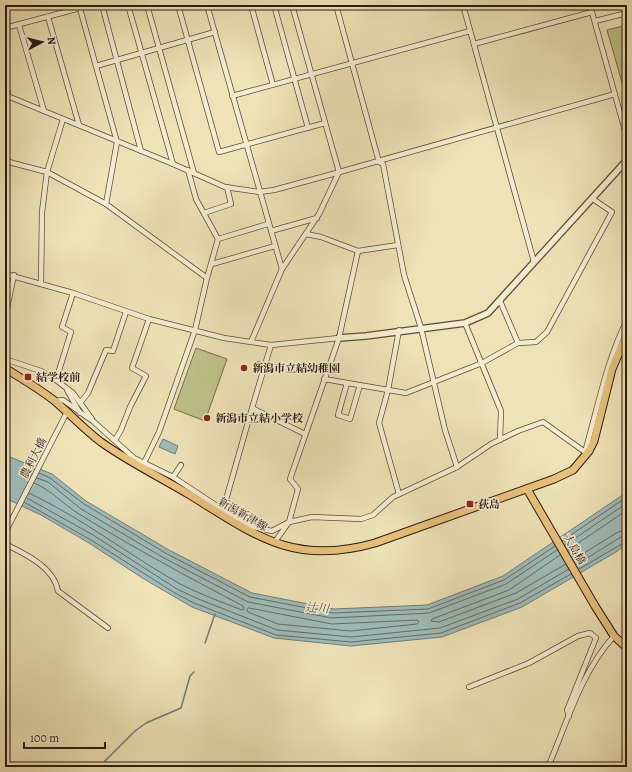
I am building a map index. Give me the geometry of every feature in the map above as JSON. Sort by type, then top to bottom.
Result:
[{"type":"main road","name":"新潟新津線","points":[[5,368],[54,401],[99,440],[122,456],[171,480],[247,531],[275,544],[321,552],[352,550],[376,544],[568,473],[577,466],[594,442],[612,369],[627,334]]},
{"type":"main road","name":"大島橋","points":[[527,489],[595,606],[614,636],[627,648]]},
{"type":"street","points":[[102,5],[141,151]]},
{"type":"street","points":[[128,5],[173,164]]},
{"type":"street","points":[[147,5],[194,173]]},
{"type":"street","points":[[178,5],[219,152],[325,123]]},
{"type":"street","points":[[207,5],[282,269]]},
{"type":"street","points":[[251,5],[273,85]]},
{"type":"street","points":[[274,5],[308,128]]},
{"type":"street","points":[[251,342],[282,269],[316,218],[338,172],[292,5]]},
{"type":"street","points":[[336,5],[379,162],[384,164],[404,275],[421,328],[445,430],[457,467]]},
{"type":"street","points":[[463,5],[534,262]]},
{"type":"street","points":[[590,5],[627,138]]},
{"type":"street","points":[[5,28],[48,17],[80,6],[116,142],[106,204]]},
{"type":"street","points":[[474,44],[592,12]]},
{"type":"street","points":[[595,22],[627,13]]},
{"type":"street","points":[[48,17],[79,125]]},
{"type":"street","points":[[19,24],[44,111]]},
{"type":"street","points":[[232,96],[470,31]]},
{"type":"street","points":[[96,66],[215,32]]},
{"type":"street","points":[[5,82],[7,96],[227,187],[259,192],[274,190],[379,162],[615,94]]},
{"type":"street","points":[[41,284],[42,212],[47,172],[63,119]]},
{"type":"street","points":[[5,274],[14,275],[148,318],[224,338],[271,345],[366,336],[399,330],[465,323],[488,313],[500,301],[627,160]]},
{"type":"street","points":[[5,161],[47,172],[106,204],[207,278]]},
{"type":"street","points":[[144,463],[159,432],[195,330],[218,239],[196,199],[188,170]]},
{"type":"street","points":[[204,213],[231,204],[227,187]]},
{"type":"street","points":[[324,379],[360,386],[406,392],[482,363],[518,343],[536,342],[547,332],[606,226],[612,212],[593,199]]},
{"type":"street","points":[[270,231],[316,218]]},
{"type":"street","points":[[218,239],[268,224]]},
{"type":"street","points":[[306,234],[321,237],[358,251],[398,245]]},
{"type":"street","points":[[212,264],[275,246]]},
{"type":"street","points":[[54,401],[62,400],[94,422],[134,458],[253,526],[275,544],[289,522],[298,489],[290,479],[339,338],[358,251]]},
{"type":"street","points":[[5,318],[14,275]]},
{"type":"street","points":[[56,380],[71,332],[62,327],[72,293]]},
{"type":"street","points":[[500,301],[518,343]]},
{"type":"street","points":[[80,403],[88,393],[106,350],[113,351],[126,312]]},
{"type":"street","points":[[115,440],[146,376],[132,368],[141,347],[148,318]]},
{"type":"street","points":[[253,526],[272,531],[289,522],[312,516],[361,519],[373,515],[393,497],[457,467],[500,440],[531,425],[543,422],[587,451],[604,378],[617,340],[627,320]]},
{"type":"street","points":[[465,323],[501,411],[500,440]]},
{"type":"street","points":[[399,330],[388,390],[379,423],[399,494]]},
{"type":"street","points":[[223,510],[271,345]]},
{"type":"street","points":[[5,359],[41,371],[64,385],[94,422]]},
{"type":"street","points":[[348,383],[338,415],[350,419],[360,386]]},
{"type":"street","points":[[64,385],[82,415]]},
{"type":"street","points":[[252,408],[305,434]]},
{"type":"street","name":"農利大橋","points":[[5,533],[67,412]]},
{"type":"street","points":[[122,456],[134,458]]},
{"type":"street","points":[[171,480],[181,466]]},
{"type":"street","points":[[5,544],[28,556],[51,574],[57,582],[58,590],[108,628]]},
{"type":"street","points":[[469,687],[529,663],[578,636],[590,633],[596,638],[570,698],[566,710],[569,716]]},
{"type":"street","points":[[548,767],[585,678],[599,655],[614,636]]},
{"type":"green space","points":[[627,25],[627,100],[607,30]]},
{"type":"green space","points":[[196,348],[227,359],[205,421],[174,409]]},
{"type":"water","points":[[258,361],[263,366],[258,371],[253,366]]},
{"type":"water","points":[[163,439],[178,446],[175,454],[159,447]]},
{"type":"water","name":"辻川","points":[[5,455],[52,474],[86,501],[169,550],[252,593],[334,609],[427,605],[503,576],[627,492],[627,544],[616,552],[522,607],[442,637],[351,646],[274,638],[192,607],[41,515],[5,498]]},
{"type":"waterway","points":[[205,643],[215,614]]},
{"type":"waterway","points":[[99,767],[135,731],[146,723],[181,708],[190,676],[194,672]]},
{"type":"place","name":"新潟市立結幼稚園","points":[[244,368]]},
{"type":"place","name":"結学校前","points":[[28,377]]},
{"type":"place","name":"新潟市立結小学校","points":[[207,418]]},
{"type":"place","name":"荻島","points":[[470,504]]}]
